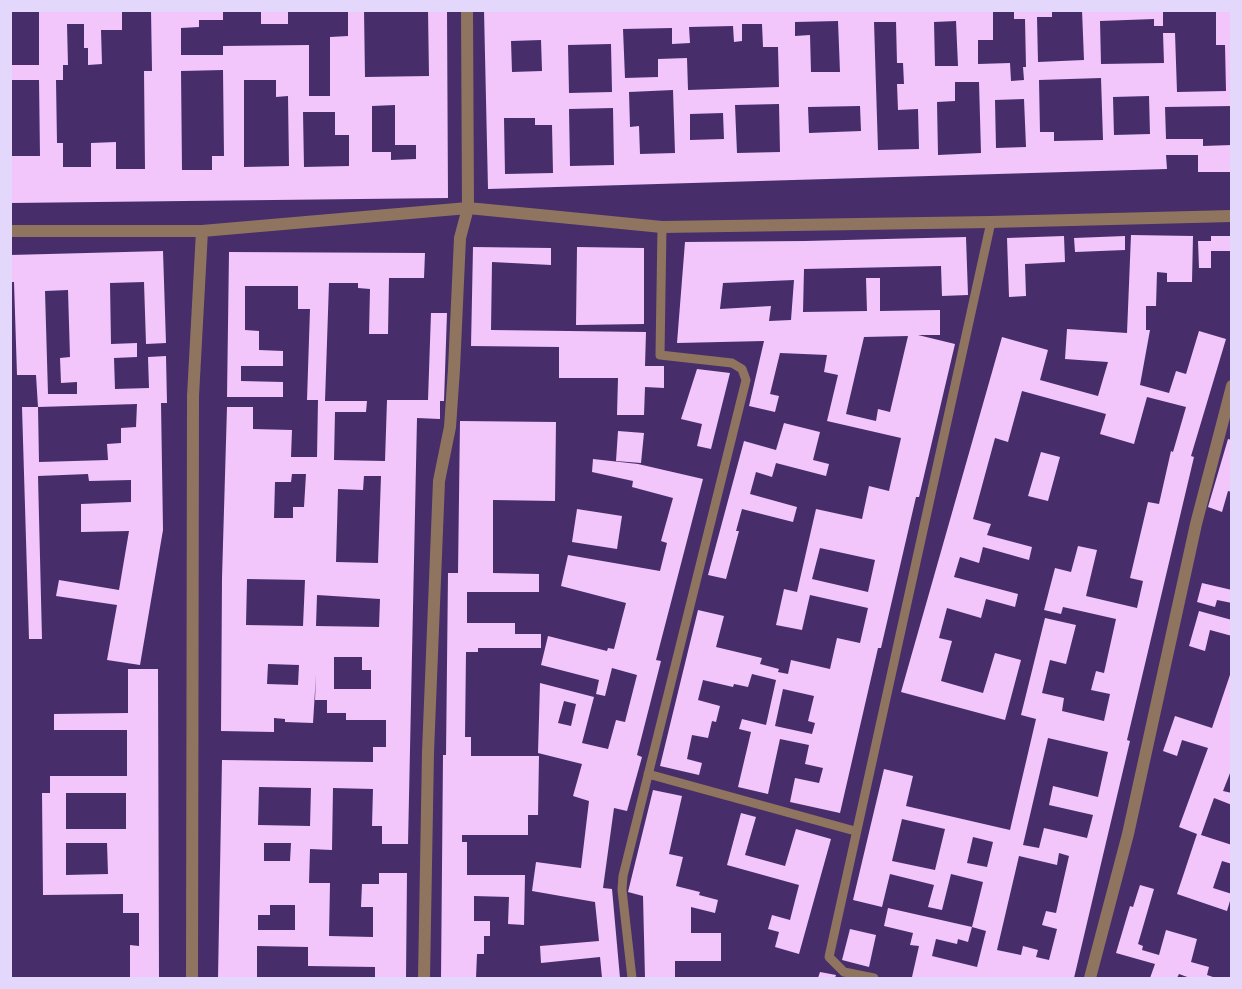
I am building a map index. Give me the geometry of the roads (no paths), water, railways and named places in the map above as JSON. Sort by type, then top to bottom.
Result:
[{"type":"street","points":[[424,978],[428,752],[439,481],[450,427],[460,238],[468,208],[467,10]]},
{"type":"street","points":[[10,231],[202,231],[468,208],[662,227],[1232,216]]},
{"type":"street","points":[[192,978],[193,396],[202,231]]},
{"type":"street","points":[[1090,978],[1128,834],[1196,524],[1232,386]]},
{"type":"lane","points":[[874,978],[844,972],[829,957],[991,222]]},
{"type":"lane","points":[[633,978],[622,890],[623,876],[746,380],[742,369],[732,363],[660,355],[662,227]]},
{"type":"lane","points":[[648,774],[855,831]]}]
